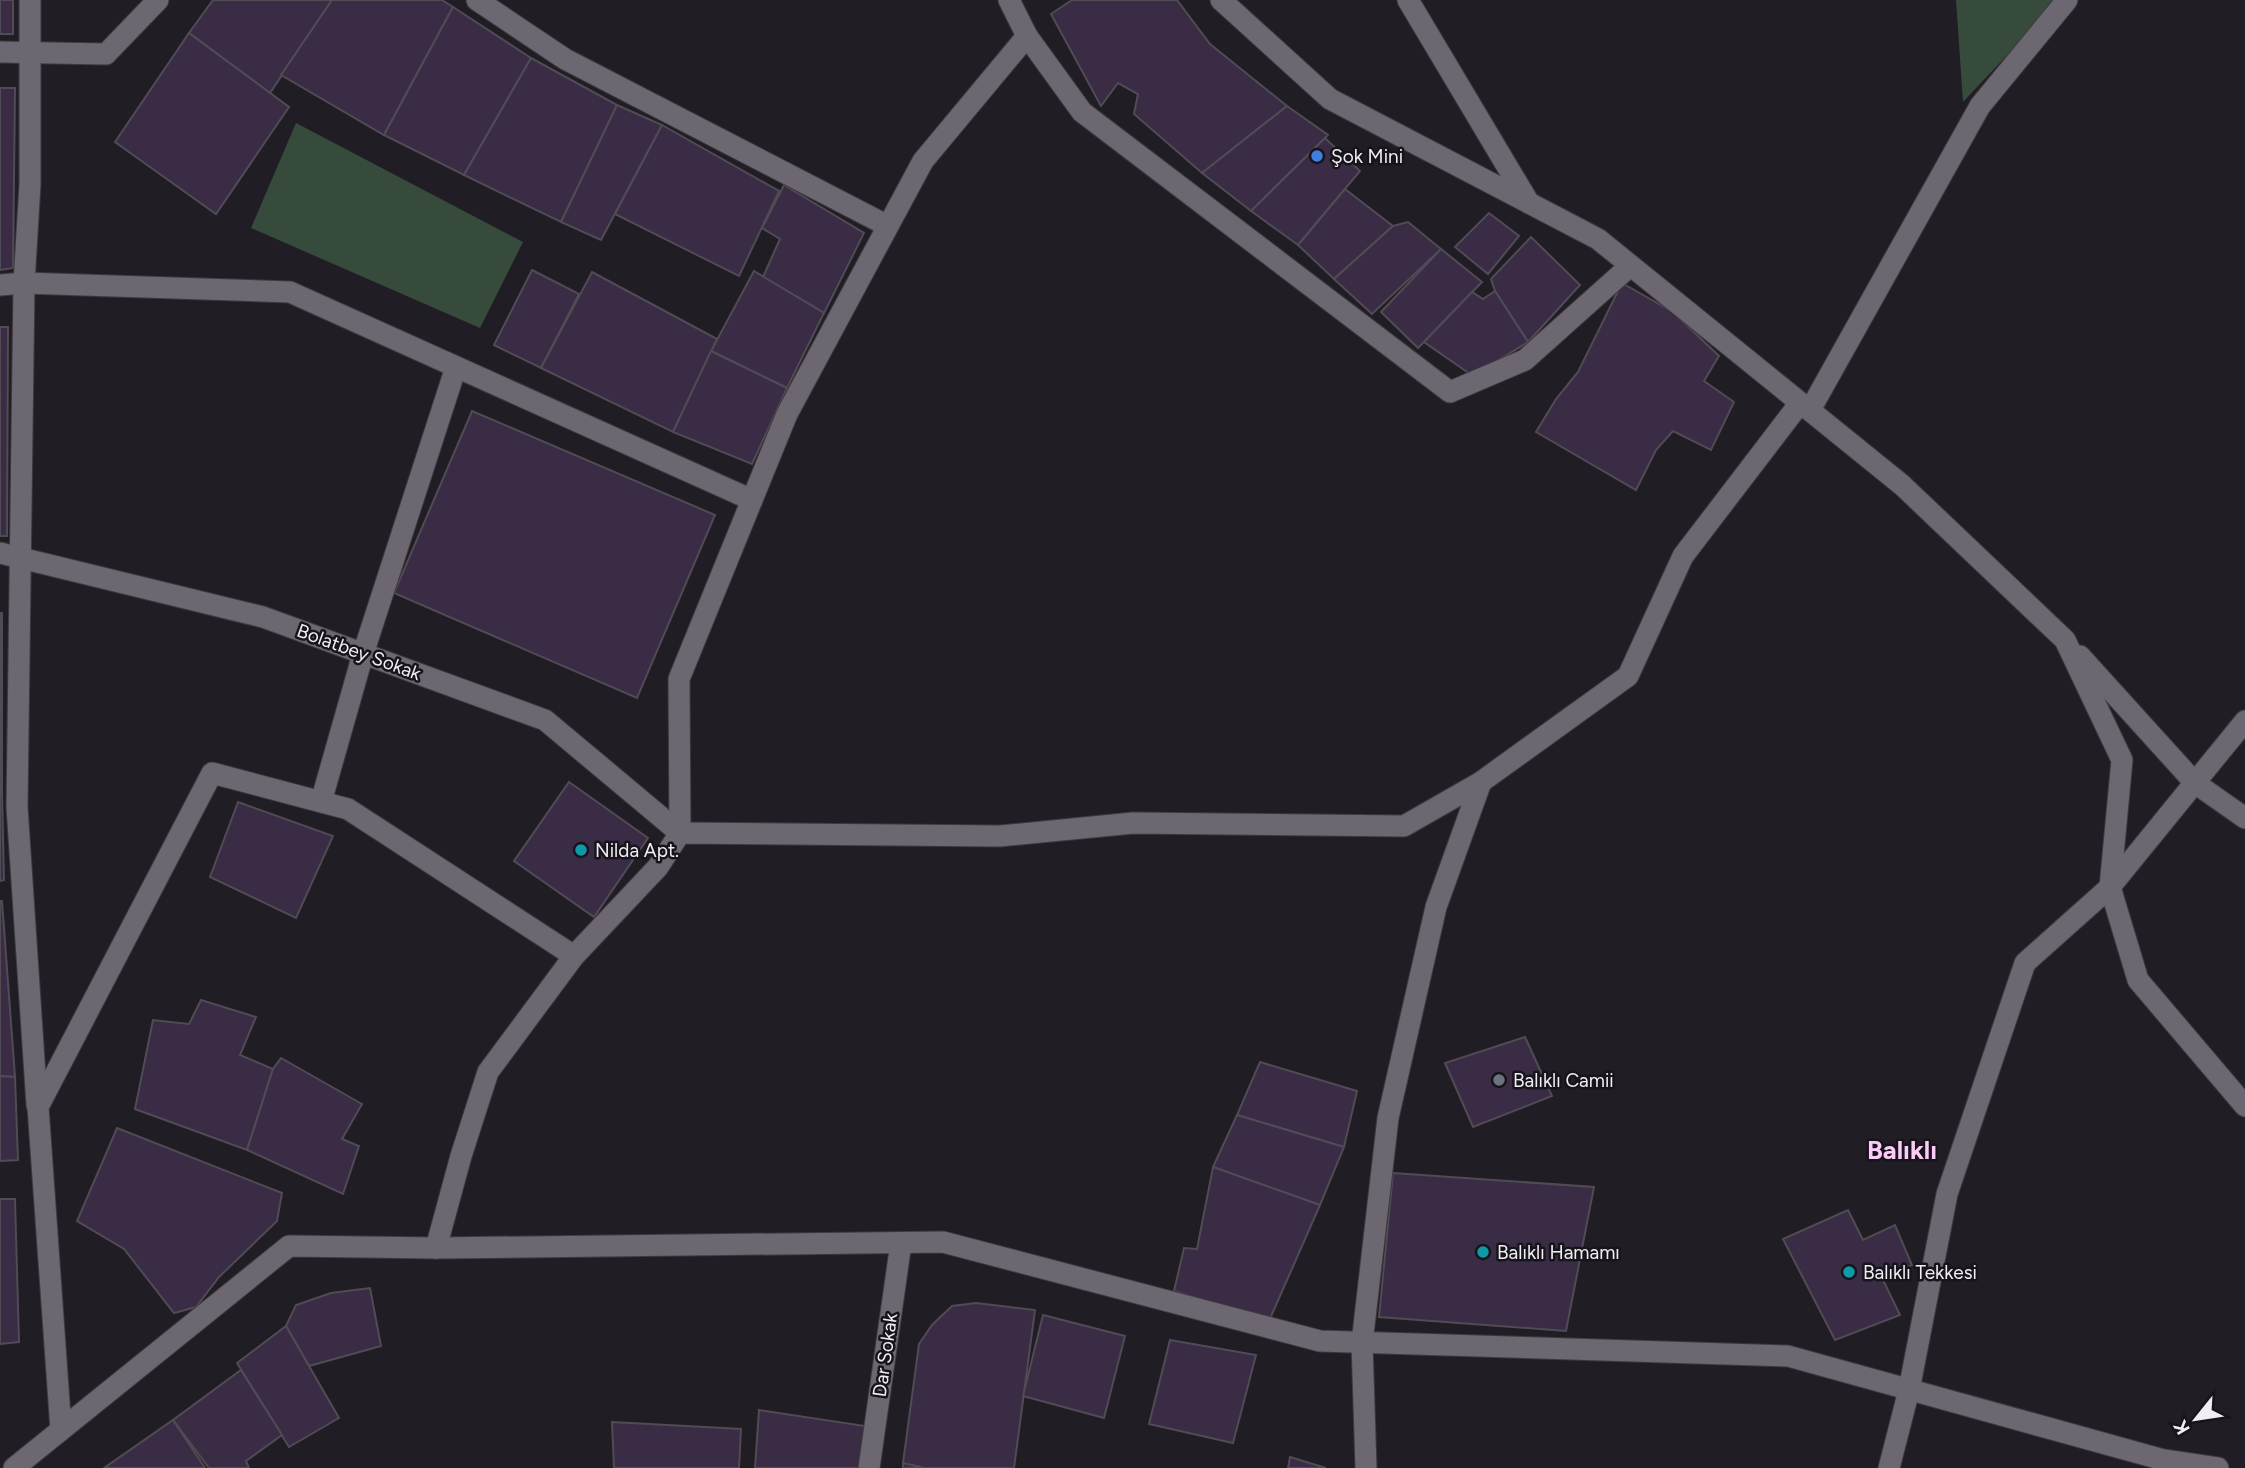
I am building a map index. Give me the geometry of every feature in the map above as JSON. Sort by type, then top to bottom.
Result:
[{"type":"street","points":[[30,0],[30,184],[9,555],[17,807],[61,1430]]},
{"type":"street","points":[[0,52],[106,54],[158,0]]},
{"type":"street","points":[[477,0],[565,59],[888,226]]},
{"type":"street","points":[[1009,0],[1027,36],[1082,112],[1450,392],[1525,360],[1630,266]]},
{"type":"street","points":[[1221,0],[1330,99],[1598,239],[1902,485],[2066,640],[2195,783],[2245,818]]},
{"type":"street","points":[[1408,0],[1529,203]]},
{"type":"street","points":[[680,833],[1000,836],[1133,823],[1404,826],[1481,782],[1628,676],[1683,556],[1805,407],[1980,106],[2067,0]]},
{"type":"street","points":[[436,1248],[488,1072],[574,956],[658,867],[680,833],[679,679],[787,414],[923,161],[1027,36]]},
{"type":"street","points":[[0,285],[24,283],[290,292],[752,500]]},
{"type":"street","points":[[321,802],[363,654],[456,367]]},
{"type":"street","name":"Bolatbey Sokak","points":[[9,555],[263,617],[545,720],[680,833]]},
{"type":"street","points":[[2066,640],[2122,760],[2110,887],[2138,980],[2245,1106]]},
{"type":"street","points":[[1889,1468],[1909,1390],[1947,1194],[2025,963],[2110,887],[2245,722]]},
{"type":"street","points":[[38,1107],[212,773],[348,809],[574,956]]},
{"type":"street","points":[[1366,1468],[1362,1343],[1388,1118],[1436,907],[1481,782]]},
{"type":"street","points":[[14,1468],[289,1246],[436,1248],[943,1242],[1320,1341],[1788,1356],[2164,1460],[2218,1468]]},
{"type":"street","name":"Dar Sokak","points":[[869,1468],[901,1243]]},
{"type":"green space","points":[[1956,0],[2059,0],[1963,102]]},
{"type":"green space","points":[[296,123],[523,242],[480,328],[251,228]]},
{"type":"building","points":[[0,0],[13,0],[13,34],[0,34]]},
{"type":"building","points":[[213,0],[332,0],[270,93],[189,33]]},
{"type":"building","points":[[332,0],[442,0],[453,7],[384,135],[281,75]]},
{"type":"building","points":[[1072,0],[1177,0],[1210,44],[1287,106],[1202,173],[1134,114],[1138,94],[1118,83],[1101,106],[1051,14]]},
{"type":"building","points":[[453,7],[531,58],[464,175],[384,135]]},
{"type":"building","points":[[189,33],[289,107],[216,214],[115,142]]},
{"type":"building","points":[[531,58],[617,105],[561,222],[464,175]]},
{"type":"building","points":[[0,88],[15,88],[13,268],[0,270]]},
{"type":"building","points":[[617,105],[662,125],[601,240],[561,222]]},
{"type":"building","points":[[1287,106],[1328,135],[1251,211],[1202,173]]},
{"type":"building","points":[[662,125],[779,191],[739,276],[615,214]]},
{"type":"building","points":[[1325,138],[1360,171],[1298,245],[1251,211]]},
{"type":"building","points":[[784,185],[864,233],[824,313],[763,277],[780,239],[762,228]]},
{"type":"building","points":[[1345,189],[1393,226],[1334,279],[1298,245]]},
{"type":"building","points":[[1489,213],[1519,236],[1488,274],[1455,247]]},
{"type":"building","points":[[1408,222],[1441,249],[1372,314],[1334,279],[1393,226]]},
{"type":"building","points":[[1531,237],[1580,285],[1528,342],[1495,291],[1491,279]]},
{"type":"building","points":[[1441,249],[1482,282],[1418,348],[1381,312]]},
{"type":"building","points":[[532,270],[579,294],[541,368],[494,345]]},
{"type":"building","points":[[754,271],[824,313],[787,388],[711,351]]},
{"type":"building","points":[[592,272],[717,339],[673,432],[541,368]]},
{"type":"building","points":[[1622,283],[1673,312],[1719,356],[1704,381],[1734,402],[1711,450],[1673,431],[1656,450],[1636,490],[1536,432],[1556,399],[1578,372]]},
{"type":"building","points":[[1495,291],[1528,342],[1473,376],[1424,342],[1472,292],[1483,299]]},
{"type":"building","points":[[0,327],[8,327],[7,536],[0,536]]},
{"type":"building","points":[[711,351],[787,388],[752,464],[673,432]]},
{"type":"building","points":[[472,411],[715,515],[637,698],[394,593]]},
{"type":"building","points":[[2,613],[2,793],[0,793]]},
{"type":"building","name":"Nilda Apt.","points":[[569,782],[648,838],[594,917],[514,861]]},
{"type":"building","points":[[0,793],[4,880],[0,881]]},
{"type":"building","points":[[238,802],[333,836],[296,918],[210,877]]},
{"type":"building","points":[[2,901],[15,1077],[0,1076]]},
{"type":"building","points":[[201,1000],[256,1017],[240,1055],[273,1069],[247,1150],[135,1109],[153,1020],[189,1024]]},
{"type":"building","name":"Balıklı Camii","points":[[1525,1037],[1552,1096],[1473,1127],[1445,1063]]},
{"type":"building","points":[[281,1058],[362,1104],[342,1139],[359,1146],[343,1194],[247,1150],[273,1069]]},
{"type":"building","points":[[1260,1062],[1357,1091],[1344,1147],[1237,1115]]},
{"type":"building","points":[[0,1076],[15,1077],[18,1160],[0,1161]]},
{"type":"building","points":[[1237,1115],[1344,1147],[1320,1205],[1213,1167]]},
{"type":"building","points":[[117,1128],[282,1193],[277,1221],[219,1277],[196,1307],[174,1313],[124,1249],[77,1221]]},
{"type":"building","points":[[1213,1167],[1320,1205],[1269,1321],[1174,1291],[1184,1248],[1197,1249]]},
{"type":"building","name":"Balıklı Hamamı","points":[[1393,1173],[1594,1187],[1566,1331],[1379,1317]]},
{"type":"building","points":[[0,1199],[15,1199],[19,1342],[0,1344]]},
{"type":"building","name":"Balıklı Tekkesi","points":[[1848,1210],[1863,1240],[1895,1225],[1912,1265],[1883,1280],[1900,1315],[1835,1340],[1783,1239]]},
{"type":"building","points":[[370,1288],[381,1346],[309,1366],[286,1326],[296,1305],[331,1293]]},
{"type":"building","points":[[976,1303],[1035,1310],[1014,1468],[924,1468],[903,1463],[919,1344],[932,1325],[952,1306]]},
{"type":"building","points":[[1043,1315],[1125,1336],[1104,1418],[1023,1396]]},
{"type":"building","points":[[286,1326],[339,1418],[289,1447],[237,1363]]},
{"type":"building","points":[[1170,1340],[1256,1355],[1233,1443],[1149,1424]]},
{"type":"building","points":[[241,1370],[282,1435],[246,1461],[249,1468],[209,1468],[173,1420]]},
{"type":"building","points":[[759,1410],[865,1426],[860,1468],[755,1468]]},
{"type":"building","points":[[173,1420],[205,1468],[104,1468]]},
{"type":"building","points":[[612,1422],[741,1429],[739,1468],[614,1468]]},
{"type":"building","points":[[1290,1457],[1326,1468],[1288,1468]]},
{"type":"building","points":[[903,1463],[924,1468],[903,1468]]},
{"type":"place","name":"Şok Mini","points":[[1317,156]]},
{"type":"place","name":"Nilda Apt.","points":[[581,850]]},
{"type":"place","name":"Balıklı Camii","points":[[1499,1080]]},
{"type":"place","name":"Balıklı Hamamı","points":[[1483,1252]]},
{"type":"place","name":"Balıklı Tekkesi","points":[[1849,1272]]},
{"type":"district","name":"Balıklı","points":[[1902,1150]]}]
